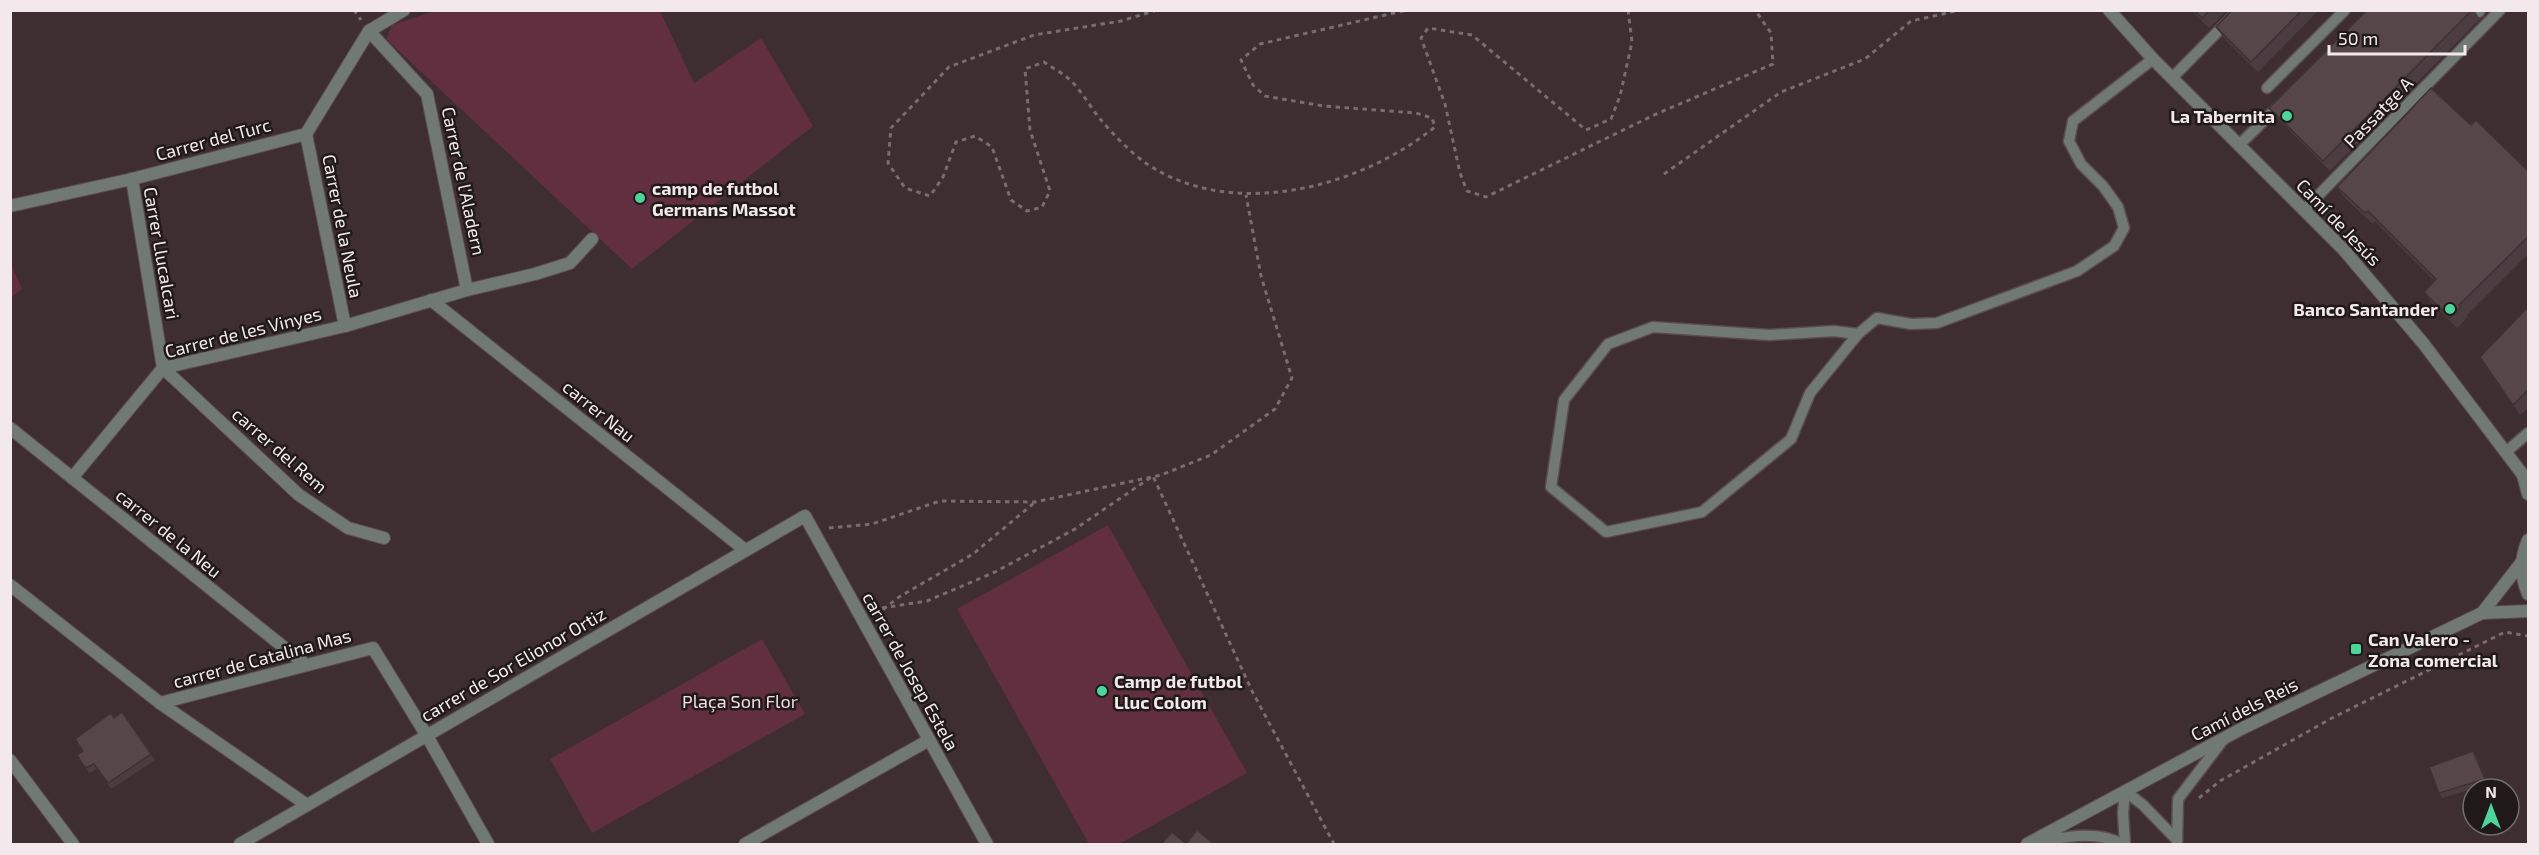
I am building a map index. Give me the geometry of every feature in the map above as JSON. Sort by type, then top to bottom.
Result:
[{"type":"street","points":[[306,134],[369,31],[404,10]]},
{"type":"street","name":"Camí de Jesús","points":[[2115,13],[2153,59],[2343,249],[2424,343],[2526,477],[2529,494]]},
{"type":"street","name":"Carrer de l'Aladern","points":[[369,31],[427,94],[467,290]]},
{"type":"street","name":"Carrer del Turc","points":[[10,206],[132,179],[306,134]]},
{"type":"street","name":"Carrer de la Neula","points":[[306,134],[345,326]]},
{"type":"street","name":"Carrer Llucalcari","points":[[132,179],[163,368]]},
{"type":"street","points":[[467,290],[570,263],[592,239]]},
{"type":"street","name":"Carrer de les Vinyes","points":[[72,478],[163,368],[345,326],[467,290]]},
{"type":"street","name":"carrer Nau","points":[[431,300],[745,550]]},
{"type":"street","name":"carrer del Rem","points":[[163,368],[299,495],[348,528],[384,538]]},
{"type":"street","name":"carrer de la Neu","points":[[10,428],[306,665]]},
{"type":"street","name":"carrer de Sor Elionor Ortiz","points":[[240,844],[805,516]]},
{"type":"street","name":"carrer de Josep Estela","points":[[805,516],[987,844]]},
{"type":"street","points":[[2482,613],[2521,564],[2529,540]]},
{"type":"street","points":[[2521,564],[2523,581],[2529,594]]},
{"type":"street","points":[[10,585],[160,703],[307,805]]},
{"type":"street","points":[[2482,613],[2529,611]]},
{"type":"street","name":"Camí dels Reis","points":[[2029,844],[2225,738],[2482,613]]},
{"type":"street","name":"carrer de Catalina Mas","points":[[160,703],[373,648],[427,736]]},
{"type":"street","points":[[427,736],[488,844]]},
{"type":"street","points":[[745,844],[929,740]]},
{"type":"street","points":[[10,760],[73,844]]},
{"type":"lane","points":[[2172,78],[2239,10]]},
{"type":"lane","points":[[2267,88],[2345,10]]},
{"type":"lane","name":"Passatge A","points":[[2304,210],[2500,10]]},
{"type":"lane","points":[[1858,334],[1834,331],[1769,335],[1653,327],[1608,344],[1564,400],[1551,487],[1606,532],[1702,513],[1791,439],[1810,393],[1858,334],[1877,318],[1911,324],[1937,323],[2077,271],[2114,246],[2124,228],[2118,207],[2103,186],[2081,164],[2069,141],[2073,121],[2153,59]]},
{"type":"lane","points":[[2239,145],[2290,95]]},
{"type":"lane","points":[[2506,452],[2529,433]]},
{"type":"lane","points":[[2177,842],[2178,799],[2225,738]]},
{"type":"lane","points":[[2125,791],[2143,805],[2177,842]]},
{"type":"lane","points":[[2029,844],[2081,836],[2114,840],[2123,844],[2125,791]]},
{"type":"path","points":[[1156,10],[1121,21],[1035,35],[949,67],[891,128],[888,163],[905,188],[930,196],[943,177],[956,142],[975,136],[992,147],[1011,200],[1027,211],[1042,207],[1050,191],[1030,130],[1025,69],[1044,62],[1070,79],[1101,120],[1145,163],[1185,184],[1246,194],[1303,189],[1371,167],[1422,138],[1435,127],[1432,118],[1416,113],[1323,106],[1265,96],[1253,85],[1241,60],[1260,44],[1407,10]]},
{"type":"path","points":[[1628,10],[1632,42],[1620,96],[1611,119],[1586,130],[1472,35],[1428,28],[1421,38],[1445,104],[1460,172],[1467,191],[1486,197],[1653,116],[1773,64],[1771,33],[1755,10]]},
{"type":"path","points":[[1664,174],[1781,92],[1865,59],[1911,21],[1960,10]]},
{"type":"path","points":[[813,530],[872,524],[940,501],[1035,502],[1153,476],[1211,454],[1275,409],[1292,378],[1261,276],[1246,194]]},
{"type":"path","points":[[882,608],[927,601],[995,572],[1075,529],[1153,476]]},
{"type":"path","points":[[1153,476],[1252,691],[1334,844]]},
{"type":"path","points":[[866,626],[882,608],[972,554],[1035,502]]},
{"type":"path","points":[[2176,816],[2220,781],[2332,718],[2505,632],[2529,636]]},
{"type":"green space","name":"camp de futbol Germans Massot","points":[[435,11],[660,11],[694,83],[761,38],[813,126],[632,269],[386,39],[392,25]]},
{"type":"green space","points":[[10,262],[22,289],[11,297],[10,297]]},
{"type":"green space","name":"Camp de futbol Lluc Colom","points":[[1108,525],[1247,773],[1119,844],[1089,844],[957,609]]},
{"type":"green space","name":"Plaça Son Flor","points":[[762,639],[805,714],[592,833],[550,759]]},
{"type":"building","points":[[2194,10],[2210,10],[2202,18]]},
{"type":"building","points":[[2232,10],[2302,10],[2251,62],[2216,27]]},
{"type":"building","points":[[2367,10],[2472,10],[2323,161],[2269,108]]},
{"type":"building","points":[[2431,88],[2471,125],[2476,120],[2529,172],[2529,236],[2459,305],[2461,307],[2450,318],[2424,292],[2436,279],[2368,211],[2365,213],[2337,187]]},
{"type":"building","points":[[2529,306],[2529,389],[2513,405],[2480,357]]},
{"type":"building","points":[[122,712],[151,754],[108,783],[94,764],[85,768],[77,755],[83,751],[75,739],[111,713],[114,718]]},
{"type":"building","points":[[2473,751],[2484,777],[2461,777],[2461,786],[2439,793],[2429,767]]},
{"type":"building","points":[[1197,830],[1214,844],[1186,844]]},
{"type":"building","points":[[1172,832],[1186,844],[1161,844]]},
{"type":"place","name":"La Tabernita","points":[[2287,116]]},
{"type":"place","name":"camp de futbol Germans Massot","points":[[640,198]]},
{"type":"place","name":"Banco Santander","points":[[2450,309]]},
{"type":"place","name":"Can Valero - Zona comercial","points":[[2356,649]]},
{"type":"place","name":"Camp de futbol Lluc Colom","points":[[1102,691]]}]
